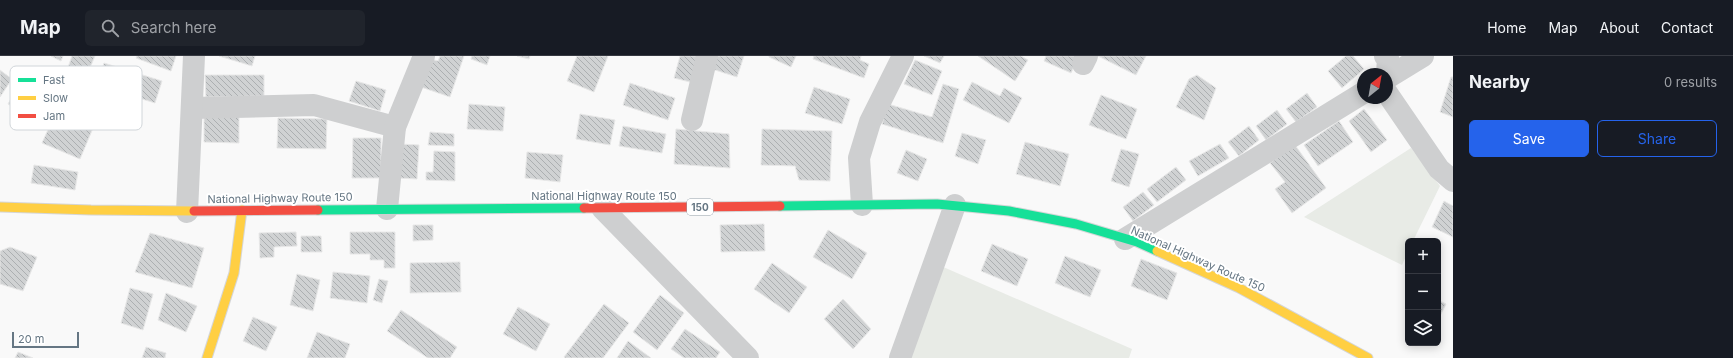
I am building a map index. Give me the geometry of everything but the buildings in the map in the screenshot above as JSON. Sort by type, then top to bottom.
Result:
[{"type":"main road","name":"National Highway Route 150","points":[[0,207],[79,211],[187,212],[242,210],[955,205],[1009,211],[1076,224],[1137,242],[1239,288],[1368,358]]},
{"type":"main road","points":[[207,358],[234,273],[242,210]]},
{"type":"street","points":[[187,212],[194,56]]},
{"type":"street","points":[[387,209],[395,127],[424,56]]},
{"type":"street","points":[[692,120],[707,56]]},
{"type":"street","points":[[862,206],[859,158],[870,122],[903,56]]},
{"type":"street","points":[[1387,64],[1423,56]]},
{"type":"street","points":[[1125,239],[1357,97]]},
{"type":"street","points":[[1393,102],[1440,169],[1453,181]]},
{"type":"street","points":[[192,108],[314,105],[395,127]]},
{"type":"street","points":[[900,358],[955,205]]},
{"type":"street","points":[[602,208],[748,358]]},
{"type":"shaded area","points":[[1411,148],[1440,186],[1414,238],[1405,238],[1405,258],[1402,265],[1304,217]]},
{"type":"shaded area","points":[[934,263],[1132,349],[1129,358],[900,358]]},
{"type":"traffic: fast","points":[[780,206],[937,204],[1009,211],[1076,224],[1137,242],[1157,251]]},
{"type":"traffic: fast","points":[[318,210],[584,208]]},
{"type":"traffic: slow","points":[[0,207],[194,211]]},
{"type":"traffic: slow","points":[[207,358],[234,273],[242,210]]},
{"type":"traffic: slow","points":[[1157,251],[1239,288],[1368,358]]},
{"type":"traffic: jam","points":[[584,208],[780,206]]},
{"type":"traffic: jam","points":[[194,211],[318,210]]}]
